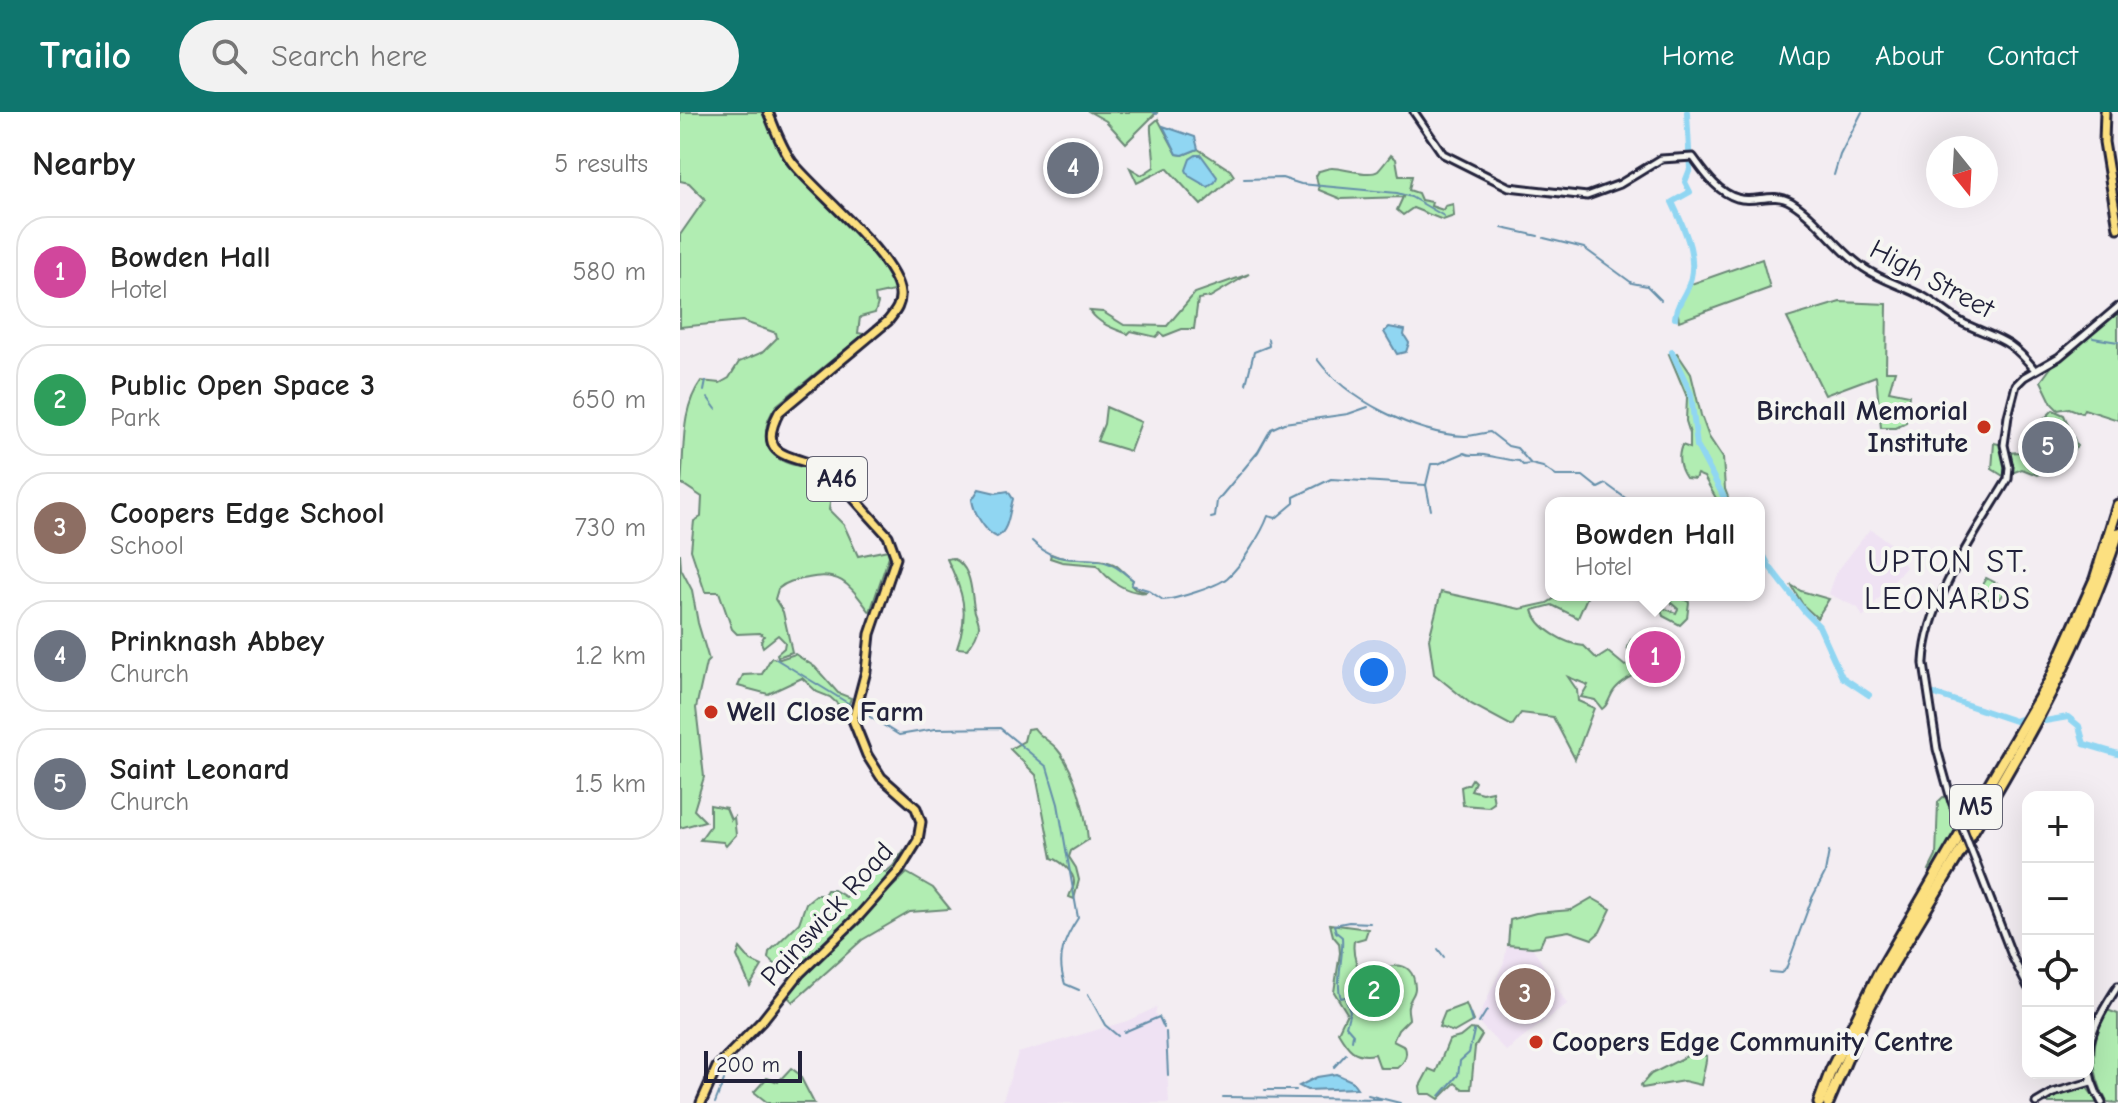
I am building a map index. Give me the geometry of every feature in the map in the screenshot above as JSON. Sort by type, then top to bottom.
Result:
[{"type":"highway","name":"M5","points":[[1819,1103],[1879,973],[2056,669],[2095,579],[2118,505]]},
{"type":"highway","name":"M5","points":[[1828,1103],[1880,988],[2058,684],[2102,582],[2118,533]]},
{"type":"main road","name":"Painswick Road","points":[[701,1103],[710,1079],[723,1059],[762,1021],[800,973],[859,916],[899,871],[914,850],[921,827],[914,805],[881,777],[874,767],[853,720],[866,671],[870,634],[896,558],[894,546],[823,466],[785,457],[775,449],[771,439],[771,426],[779,412],[888,321],[899,306],[901,296],[895,279],[865,239],[793,163],[780,143],[768,112]]},
{"type":"main road","points":[[2105,112],[2104,142],[2118,228]]},
{"type":"street","name":"High Street","points":[[1414,112],[1443,154],[1509,187],[1587,196],[1620,184],[1661,159],[1691,157],[1712,182],[1739,199],[1765,197],[1790,201],[1862,267],[1890,284],[1926,298],[1964,323],[2003,338],[2035,370]]},
{"type":"street","points":[[2022,975],[1950,798],[1937,749],[1924,663],[1929,634],[1948,582],[2008,479],[2004,445],[2016,385],[2059,357],[2118,307]]},
{"type":"street","points":[[2094,1029],[2097,1018],[2118,986]]},
{"type":"street","points":[[2091,1079],[2102,1103]]},
{"type":"street","points":[[2036,1103],[2053,1093],[2091,1082]]},
{"type":"shaded area","points":[[1870,529],[1890,543],[1906,567],[1863,617],[1858,608],[1829,594],[1836,573]]},
{"type":"shaded area","points":[[1507,945],[1532,947],[1567,1004],[1506,1051],[1477,1021],[1504,962]]},
{"type":"shaded area","points":[[1157,1007],[1155,1013],[1165,1032],[1169,1103],[1002,1103],[1018,1053],[1127,1021]]},
{"type":"green space","points":[[680,112],[765,112],[777,142],[887,269],[898,290],[875,295],[878,303],[875,313],[860,317],[858,333],[864,334],[777,405],[769,419],[767,442],[774,455],[788,463],[821,472],[833,482],[829,510],[844,525],[858,556],[888,550],[889,556],[870,612],[845,583],[830,577],[796,580],[778,589],[775,599],[783,612],[792,652],[778,657],[785,642],[778,635],[763,647],[761,642],[764,636],[760,633],[737,634],[732,629],[719,592],[705,592],[691,550],[694,521],[701,517],[702,497],[681,483],[686,417],[694,392],[701,381],[720,383],[729,378],[739,362],[763,352],[777,338],[776,333],[742,321],[680,327],[680,235],[705,199],[689,183],[680,181]]},
{"type":"green space","points":[[1090,112],[1157,112],[1126,143],[1106,121]]},
{"type":"green space","points":[[1158,119],[1177,154],[1198,149],[1230,170],[1234,176],[1201,205],[1167,168],[1137,183],[1130,168],[1142,175],[1154,167],[1151,125]]},
{"type":"green space","points":[[1391,155],[1396,159],[1399,176],[1412,176],[1409,190],[1418,193],[1421,200],[1432,202],[1431,206],[1443,210],[1445,206],[1453,204],[1454,216],[1443,220],[1413,208],[1403,215],[1397,210],[1403,197],[1341,199],[1319,190],[1316,176],[1319,171],[1332,168],[1374,173]]},
{"type":"green space","points":[[1762,259],[1770,288],[1679,321],[1677,308],[1691,284]]},
{"type":"green space","points":[[1249,274],[1210,297],[1198,299],[1194,329],[1182,329],[1164,336],[1131,331],[1128,334],[1102,323],[1090,311],[1103,312],[1124,325],[1167,326],[1195,293]]},
{"type":"green space","points":[[1840,302],[1887,304],[1886,371],[1895,371],[1889,391],[1909,395],[1906,423],[1896,428],[1881,428],[1876,376],[1825,395],[1787,318]]},
{"type":"green space","points":[[2118,311],[2118,420],[2084,409],[2082,413],[2069,408],[2058,410],[2041,381],[2058,358]]},
{"type":"green space","points":[[1677,353],[1691,374],[1709,437],[1723,458],[1728,497],[1715,497],[1704,477],[1697,474],[1695,479],[1686,478],[1680,466],[1682,445],[1690,448],[1686,421],[1687,397],[1669,354]]},
{"type":"green space","points":[[1106,407],[1141,422],[1130,451],[1097,441],[1104,424]]},
{"type":"green space","points":[[2053,410],[2064,415],[2077,446],[2056,467],[2037,475],[2022,469],[2009,474],[2008,479],[1992,469],[1994,443],[2004,445],[2006,453],[2020,452],[2033,430]]},
{"type":"green space","points":[[680,553],[681,569],[692,590],[709,660],[696,708],[704,777],[694,810],[705,821],[680,828]]},
{"type":"green space","points":[[1051,554],[1110,562],[1133,580],[1131,585],[1135,589],[1147,592],[1133,591],[1119,585],[1097,565],[1062,562],[1050,558]]},
{"type":"green space","points":[[952,558],[967,573],[979,624],[967,649],[957,648],[964,613],[961,592],[947,559]]},
{"type":"green space","points":[[1986,578],[2000,585],[2005,592],[1999,600],[1991,597],[1987,603],[1974,598]]},
{"type":"green space","points":[[1791,585],[1829,599],[1817,618],[1803,605]]},
{"type":"green space","points":[[1441,592],[1520,609],[1550,601],[1585,601],[1578,618],[1552,605],[1533,610],[1546,629],[1561,639],[1584,646],[1597,659],[1608,652],[1625,666],[1635,663],[1627,647],[1631,640],[1642,649],[1646,662],[1668,660],[1669,665],[1648,669],[1627,679],[1602,709],[1595,700],[1581,697],[1588,685],[1568,677],[1577,690],[1578,701],[1594,708],[1575,759],[1553,717],[1521,713],[1512,726],[1471,704],[1434,674],[1429,639]]},
{"type":"green space","points":[[1669,601],[1689,602],[1687,618],[1680,625],[1663,616],[1661,610],[1676,613],[1678,609]]},
{"type":"green space","points":[[795,654],[815,667],[838,693],[851,698],[848,706],[841,707],[802,678],[768,694],[738,686],[743,675],[762,674],[771,658],[780,659]]},
{"type":"green space","points":[[1034,728],[1063,758],[1074,780],[1085,817],[1088,840],[1071,851],[1069,857],[1079,880],[1074,899],[1069,897],[1074,885],[1070,871],[1052,858],[1036,775],[1010,749],[1024,741],[1027,729]]},
{"type":"green space","points":[[1472,779],[1475,782],[1471,790],[1482,793],[1492,791],[1494,803],[1488,807],[1463,805],[1461,787]]},
{"type":"green space","points":[[1943,797],[1948,798],[1959,829],[1934,872],[1929,870],[1936,856],[1938,802]]},
{"type":"green space","points":[[710,805],[726,808],[731,820],[734,817],[736,835],[726,846],[723,842],[700,840],[710,826]]},
{"type":"green space","points":[[904,850],[908,853],[866,903],[790,977],[768,958],[769,952],[799,923],[806,903],[816,895],[834,890],[846,897],[851,888],[866,879],[865,867],[886,872]]},
{"type":"green space","points":[[907,873],[933,888],[950,909],[910,912],[862,940],[793,1002],[786,995],[822,954]]},
{"type":"green space","points":[[1592,898],[1611,909],[1600,932],[1592,939],[1569,931],[1545,935],[1540,946],[1508,945],[1510,920],[1536,913],[1571,910]]},
{"type":"green space","points":[[1330,924],[1368,929],[1365,938],[1354,941],[1355,960],[1364,977],[1396,966],[1409,970],[1413,977],[1415,988],[1408,1006],[1409,1019],[1398,1030],[1393,1041],[1406,1050],[1405,1059],[1397,1068],[1380,1068],[1375,1054],[1362,1055],[1352,1051],[1338,1032],[1347,1013],[1334,992],[1340,953]]},
{"type":"green space","points":[[740,948],[751,961],[762,966],[750,986],[737,956]]},
{"type":"green space","points":[[1466,1004],[1473,1021],[1454,1032],[1439,1027],[1445,1012]]},
{"type":"green space","points":[[2107,1010],[2118,1014],[2118,1103],[2107,1102],[2097,1079],[2094,1056],[2101,1021]]},
{"type":"green space","points":[[1470,1029],[1482,1035],[1475,1047],[1471,1089],[1463,1089],[1455,1083],[1439,1099],[1431,1094],[1421,1094],[1420,1086],[1429,1069],[1436,1072],[1449,1040],[1460,1037]]},
{"type":"green space","points":[[1693,1053],[1707,1056],[1701,1085],[1684,1081],[1642,1088],[1641,1085],[1651,1074]]},
{"type":"green space","points":[[791,1068],[799,1074],[814,1103],[768,1103],[754,1092],[767,1078],[778,1082]]},
{"type":"green space","points":[[2087,1088],[2099,1103],[2043,1103],[2065,1092]]},
{"type":"water","points":[[1163,126],[1195,137],[1198,149],[1177,154]]},
{"type":"water","points":[[1201,155],[1217,177],[1208,187],[1189,176],[1186,170],[1190,159]]},
{"type":"water","points":[[1389,327],[1405,330],[1404,335],[1409,343],[1406,352],[1397,354],[1384,332]]},
{"type":"water","points":[[979,489],[996,493],[1008,491],[1013,499],[1006,525],[997,537],[984,527],[975,511],[972,500]]},
{"type":"water","points":[[1336,1074],[1352,1081],[1357,1088],[1307,1090],[1299,1086],[1317,1077]]},
{"type":"waterway","points":[[1153,112],[1157,114]]},
{"type":"waterway","points":[[1675,318],[1691,278],[1692,267],[1689,244],[1672,202],[1690,192],[1685,182],[1690,169],[1687,112]]},
{"type":"waterway","points":[[1834,175],[1840,155],[1862,112]]},
{"type":"waterway","points":[[1244,179],[1282,178],[1301,184],[1397,193],[1411,197],[1444,216]]},
{"type":"waterway","points":[[1502,228],[1538,236]]},
{"type":"waterway","points":[[1544,238],[1584,248],[1632,283],[1647,286],[1661,300]]},
{"type":"waterway","points":[[2093,338],[2118,342]]},
{"type":"waterway","points":[[1246,384],[1254,352],[1269,346],[1268,339]]},
{"type":"waterway","points":[[1672,352],[1691,394],[1697,446],[1724,497]]},
{"type":"waterway","points":[[1317,359],[1345,388],[1383,412],[1445,434],[1465,436],[1490,432],[1508,446],[1517,448],[1531,464]]},
{"type":"waterway","points":[[704,391],[706,381]]},
{"type":"waterway","points":[[708,398],[716,409]]},
{"type":"waterway","points":[[1211,518],[1215,517],[1217,501],[1258,452],[1271,429],[1284,423],[1348,414],[1368,407]]},
{"type":"waterway","points":[[1032,541],[1059,557],[1109,563],[1133,580],[1131,585],[1148,590],[1163,600],[1196,592],[1227,578],[1250,549],[1268,516],[1276,518],[1294,503],[1294,497],[1331,479],[1426,485],[1431,464],[1464,453],[1519,461],[1523,465],[1543,467],[1556,476],[1583,476],[1598,488],[1606,484],[1624,497]]},
{"type":"waterway","points":[[1426,485],[1431,510]]},
{"type":"waterway","points":[[1765,558],[1819,626],[1842,677],[1869,695]]},
{"type":"waterway","points":[[776,659],[851,705]]},
{"type":"waterway","points":[[1935,694],[2015,721],[2020,719]]},
{"type":"waterway","points":[[2030,702],[2033,697]]},
{"type":"waterway","points":[[859,710],[899,735],[935,729],[1000,728],[1047,767],[1058,804],[1078,918],[1063,949],[1062,975],[1065,984],[1079,990]]},
{"type":"waterway","points":[[2045,721],[2068,717],[2079,726],[2084,744],[2118,754]]},
{"type":"waterway","points":[[1770,972],[1781,973],[1786,969],[1812,898],[1825,873],[1829,851]]},
{"type":"waterway","points":[[1345,997],[1341,998],[1339,992],[1342,937],[1334,925],[1370,923]]},
{"type":"waterway","points":[[1438,949],[1444,957]]},
{"type":"waterway","points":[[1088,994],[1105,1025],[1118,1036]]},
{"type":"waterway","points":[[1346,1000],[1350,1011],[1346,1026],[1353,1034],[1352,1040]]},
{"type":"waterway","points":[[1479,1023],[1487,1010]]},
{"type":"waterway","points":[[1469,1012],[1472,1022]]},
{"type":"waterway","points":[[1124,1032],[1159,1017],[1164,1028]]},
{"type":"waterway","points":[[1440,1096],[1458,1075],[1460,1061],[1469,1053],[1474,1031]]},
{"type":"waterway","points":[[1166,1032],[1168,1075]]},
{"type":"waterway","points":[[1334,1067],[1346,1054]]},
{"type":"waterway","points":[[715,1103],[724,1080]]},
{"type":"waterway","points":[[1265,1090],[1296,1090]]},
{"type":"waterway","points":[[1368,1095],[1400,1103]]},
{"type":"waterway","points":[[1223,1097],[1381,1099]]},
{"type":"place","name":"Prinknash Abbey","points":[[1073,168]]},
{"type":"place","name":"Birchall Memorial Institute","points":[[1984,427]]},
{"type":"place","name":"Saint Leonard","points":[[2048,447]]},
{"type":"place","name":"Bowden Hall","points":[[1655,657]]},
{"type":"place","name":"Well Close Farm","points":[[711,712]]},
{"type":"place","name":"Public Open Space 3","points":[[1374,991]]},
{"type":"place","name":"Coopers Edge School","points":[[1525,994]]},
{"type":"place","name":"Coopers Edge Community Centre","points":[[1536,1042]]},
{"type":"district","name":"UPTON ST. LEONARDS","points":[[1948,580]]}]
